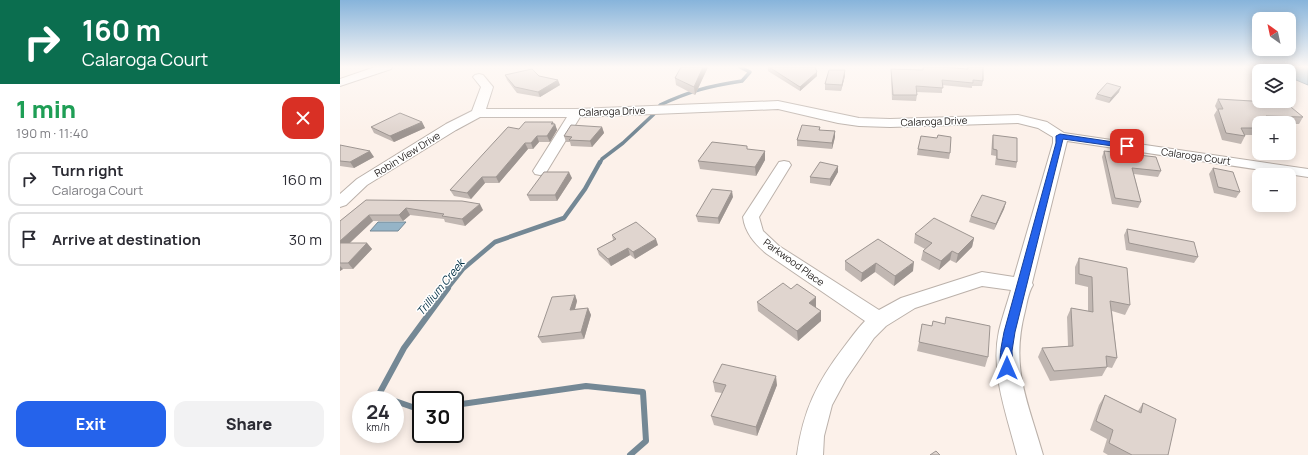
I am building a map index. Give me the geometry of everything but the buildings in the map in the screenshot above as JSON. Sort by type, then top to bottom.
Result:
[{"type":"street","points":[[478,113],[487,88]]},
{"type":"street","name":"Calaroga Drive","points":[[478,113],[576,112],[778,105],[858,122],[885,123],[1016,119],[1041,124],[1060,136]]},
{"type":"street","points":[[540,171],[576,112]]},
{"type":"street","name":"Robin View Drive","points":[[340,202],[362,182],[451,127],[478,113]]},
{"type":"street","points":[[1030,455],[1024,431],[1011,394],[1006,351],[1009,332],[1023,285],[1060,143],[1060,136]]},
{"type":"street","name":"Calaroga Court","points":[[1060,136],[1308,173]]},
{"type":"street","name":"Parkwood Place","points":[[784,165],[751,217],[752,227],[764,243],[773,250],[879,320]]},
{"type":"street","points":[[810,455],[812,436],[821,403],[838,372],[867,332],[879,320],[908,304],[982,279],[1023,285]]},
{"type":"water","points":[[378,222],[406,222],[398,231],[370,231]]},
{"type":"waterway","name":"Trillium Creek","points":[[660,105],[681,96],[707,88]]},
{"type":"waterway","name":"Trillium Creek","points":[[600,163],[602,159],[623,143],[654,114]]},
{"type":"waterway","name":"Trillium Creek","points":[[447,289],[463,269],[495,242],[564,218],[585,189],[600,162]]},
{"type":"waterway","name":"Trillium Creek","points":[[381,391],[404,348],[448,288]]},
{"type":"waterway","name":"Trillium Creek","points":[[464,404],[586,386],[643,392],[646,441],[630,455]]},
{"type":"waterway","name":"Trillium Creek","points":[[404,404],[412,407]]},
{"type":"route","points":[[1007,368],[1006,351],[1009,332],[1023,285],[1060,143],[1060,136],[1127,146]]}]
